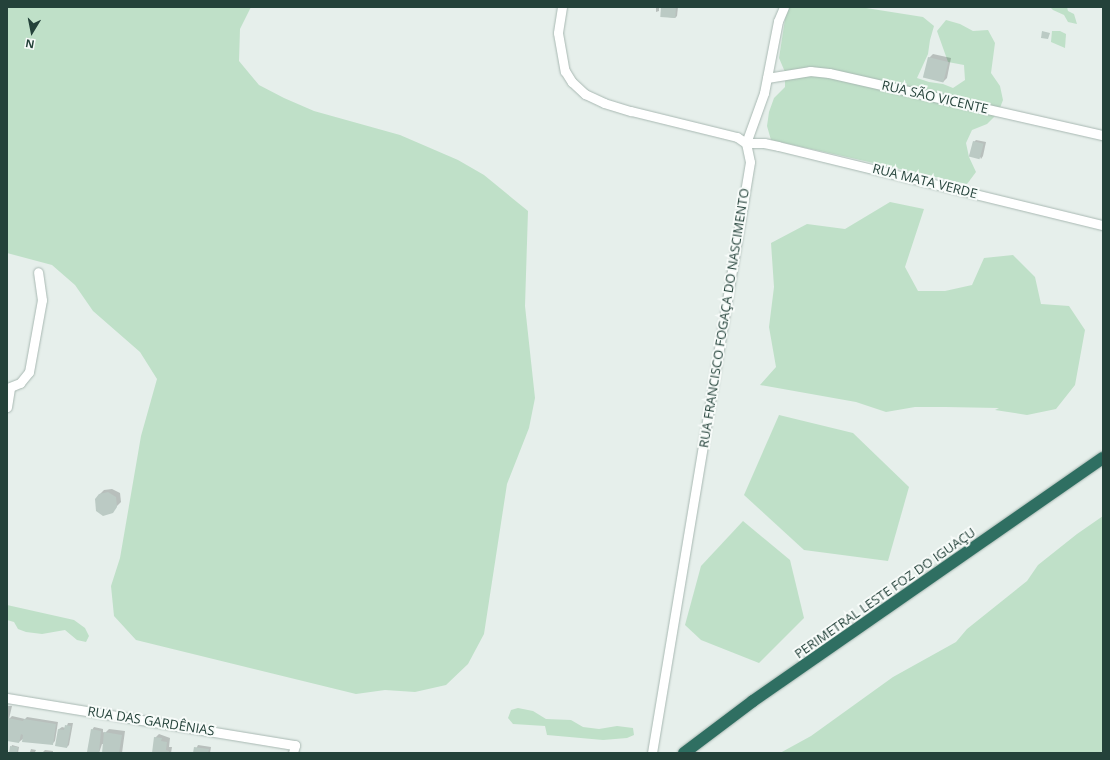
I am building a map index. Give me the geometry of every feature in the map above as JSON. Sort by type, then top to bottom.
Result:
[{"type":"highway","name":"PERIMETRAL LESTE FOZ DO IGUAÇU","points":[[684,753],[753,701],[1103,458]]},
{"type":"street","points":[[562,7],[558,32],[565,71],[572,82],[585,94],[604,103],[631,111],[737,137],[746,144],[757,115],[767,78],[778,21],[784,7]]},
{"type":"street","name":"RUA SÃO VICENTE","points":[[767,78],[810,71],[829,73],[1103,135]]},
{"type":"street","name":"RUA MATA VERDE","points":[[746,144],[764,143],[778,146],[1103,225]]},
{"type":"street","name":"RUA FRANCISCO FOGAÇA DO NASCIMENTO","points":[[652,753],[750,162],[746,144]]},
{"type":"street","points":[[7,407],[9,386],[20,383],[29,372],[42,300],[38,272]]},
{"type":"street","name":"RUA DAS GARDÊNIAS","points":[[7,698],[294,749]]},
{"type":"green space","points":[[7,7],[251,7],[240,29],[239,61],[259,85],[314,111],[400,135],[458,160],[484,175],[528,211],[525,306],[535,398],[529,428],[507,484],[484,634],[468,664],[446,685],[415,692],[385,690],[356,694],[136,640],[114,616],[111,586],[120,558],[141,436],[157,379],[140,352],[93,311],[75,285],[52,265],[7,253]]},
{"type":"green space","points":[[780,7],[866,8],[923,17],[934,26],[928,54],[917,78],[953,88],[965,80],[964,65],[948,62],[937,31],[946,20],[960,24],[973,31],[988,30],[995,43],[991,73],[1000,86],[1003,100],[998,113],[987,124],[972,130],[966,143],[969,157],[976,172],[967,184],[771,140],[767,126],[769,112],[774,98],[785,87],[785,72],[779,58],[786,13]]},
{"type":"green space","points":[[1050,7],[1067,7],[1068,11],[1074,14],[1077,24],[1068,22],[1064,15]]},
{"type":"green space","points":[[1052,31],[1060,31],[1066,34],[1065,48],[1051,42]]},
{"type":"green space","points":[[890,202],[924,209],[905,267],[918,291],[945,291],[972,285],[984,258],[1013,255],[1035,277],[1041,304],[1069,306],[1085,330],[1075,385],[1056,409],[1027,415],[995,410],[999,408],[915,407],[886,412],[856,402],[760,385],[776,367],[769,327],[774,287],[771,243],[807,224],[845,229]]},
{"type":"green space","points":[[779,415],[853,433],[909,487],[888,561],[804,550],[744,495]]},
{"type":"green space","points":[[1103,516],[1103,753],[780,753],[811,736],[893,677],[956,642],[967,629],[1027,581],[1038,565],[1077,534]]},
{"type":"green space","points":[[743,521],[790,560],[804,618],[759,663],[701,640],[685,625],[701,566]]},
{"type":"green space","points":[[7,605],[74,620],[85,628],[89,636],[86,642],[77,640],[65,630],[42,634],[26,632],[18,629],[14,622],[7,620]]},
{"type":"green space","points":[[518,708],[533,711],[546,719],[571,720],[583,727],[599,729],[617,726],[633,728],[634,735],[627,738],[603,740],[547,735],[545,726],[513,724],[508,718],[511,710]]},
{"type":"building","points":[[661,7],[676,8],[675,18],[660,17]]},
{"type":"building","points":[[1042,31],[1050,33],[1048,39],[1041,38]]},
{"type":"building","points":[[928,57],[948,62],[943,82],[923,77]]},
{"type":"building","points":[[973,141],[984,144],[979,159],[969,156]]},
{"type":"building","points":[[108,492],[116,497],[117,507],[113,513],[103,516],[96,511],[95,499],[99,494]]},
{"type":"building","points":[[8,718],[56,724],[53,745],[22,742],[23,735],[21,734],[19,743],[7,741]]},
{"type":"building","points":[[65,725],[71,726],[67,748],[55,746],[58,729],[64,730]]},
{"type":"building","points":[[91,729],[101,731],[99,753],[87,752]]},
{"type":"building","points":[[104,732],[122,735],[119,753],[102,753]]},
{"type":"building","points":[[154,737],[162,738],[161,741],[167,742],[166,750],[169,751],[169,753],[152,753]]},
{"type":"building","points":[[10,746],[18,747],[17,753],[9,753]]},
{"type":"building","points":[[194,747],[209,749],[208,753],[193,753]]}]
